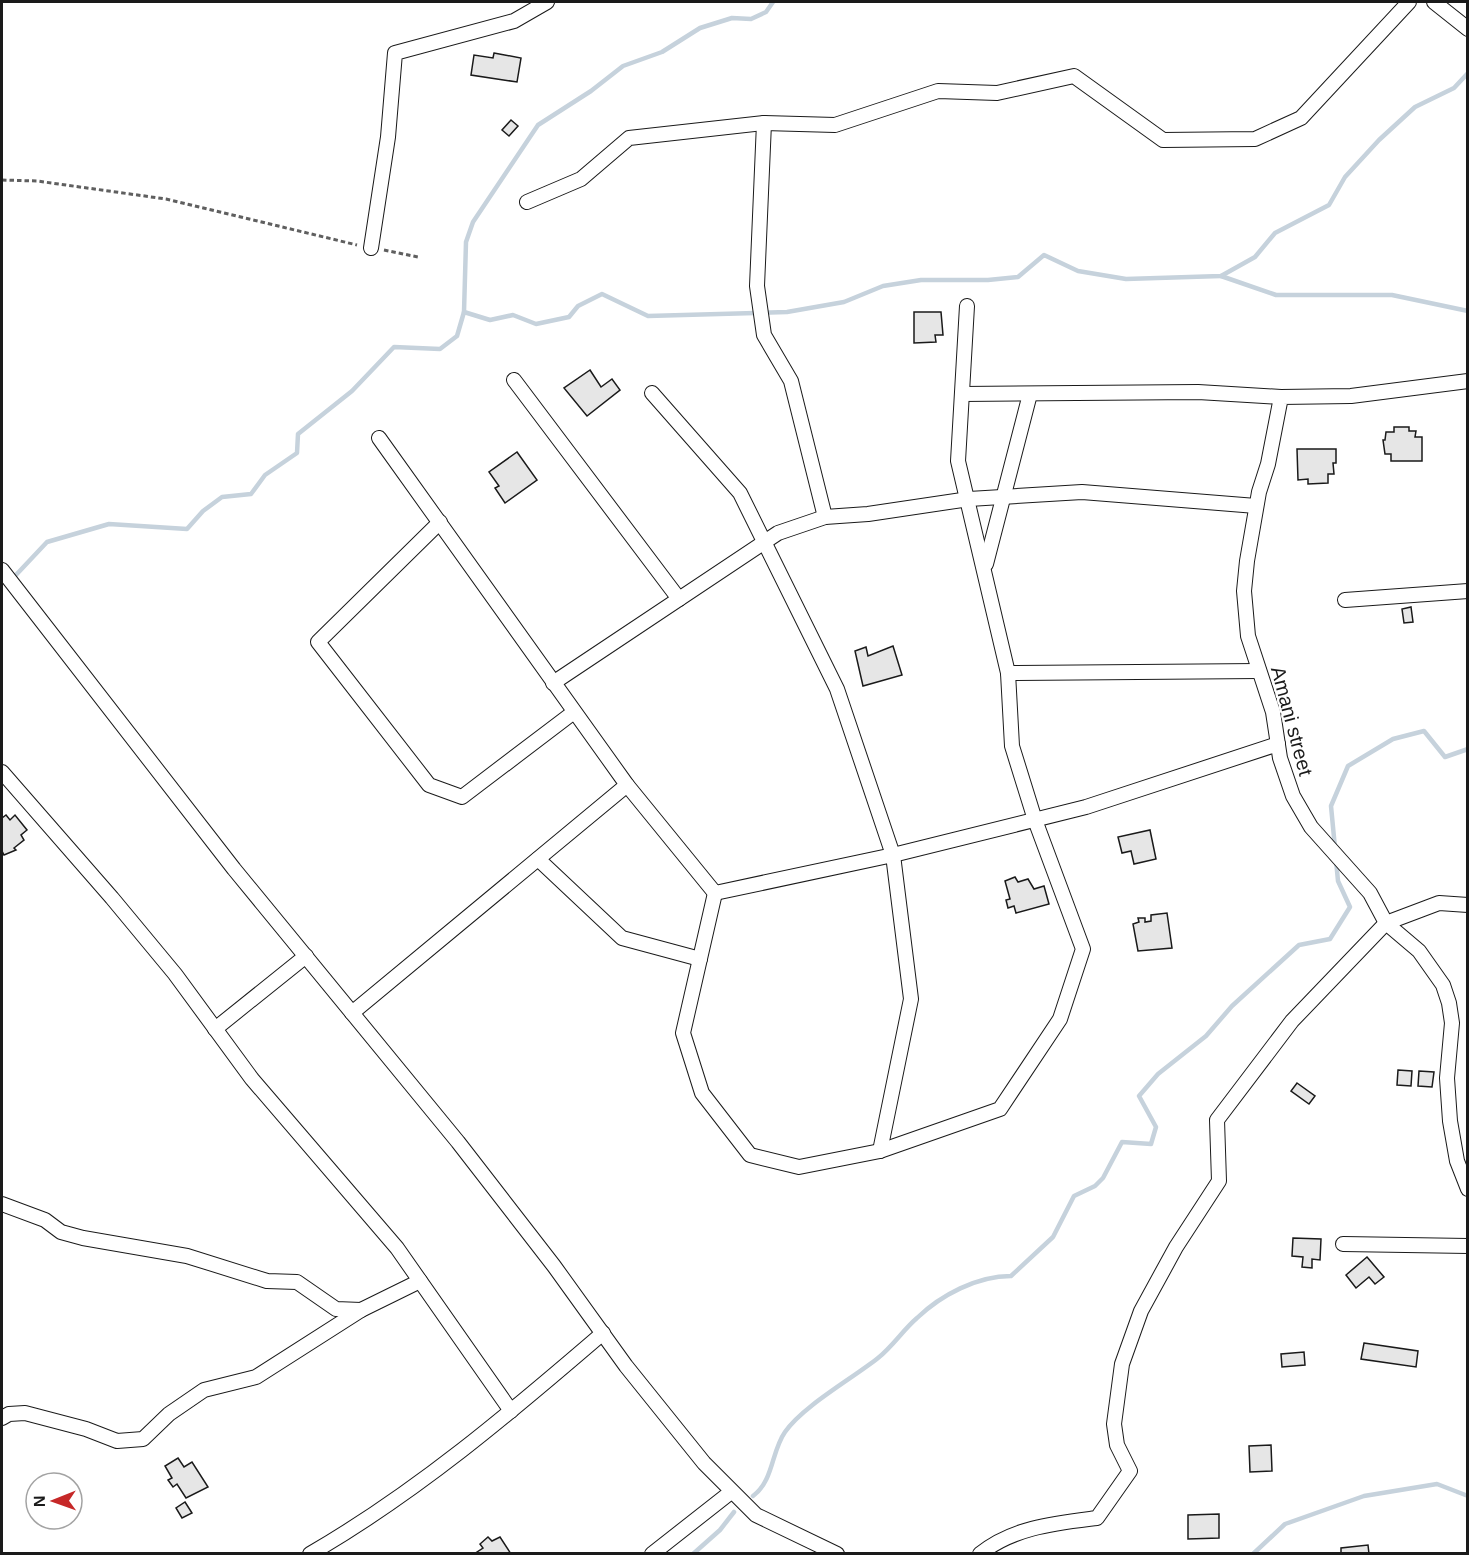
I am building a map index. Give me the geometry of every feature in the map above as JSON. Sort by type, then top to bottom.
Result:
[{"type":"street","points":[[371,248],[388,137],[395,53],[514,21],[547,2]]},
{"type":"street","points":[[527,202],[581,178],[629,138],[764,123],[836,125],[938,91],[997,93],[1074,76],[1163,140],[1255,139],[1301,118],[1409,2]]},
{"type":"street","points":[[1434,2],[1467,29]]},
{"type":"street","points":[[764,123],[757,286],[764,335],[791,381],[825,517]]},
{"type":"street","points":[[715,893],[683,1033],[702,1093],[750,1155],[799,1167],[880,1151],[1000,1109],[1060,1019],[1083,949],[1035,820],[1012,746],[1008,674],[969,499],[958,461],[967,306]]},
{"type":"street","points":[[514,380],[679,599]]},
{"type":"street","points":[[962,394],[1198,392],[1281,397],[1372,394],[1467,381]]},
{"type":"street","points":[[652,393],[740,493],[837,689],[893,855],[911,999],[880,1151]]},
{"type":"street","points":[[985,569],[1030,393]]},
{"type":"street","name":"Amani street","points":[[1281,397],[1268,464],[1256,506],[1244,591],[1248,636],[1273,712],[1278,744],[1293,796],[1311,827],[1370,893],[1386,922],[1419,951],[1443,985],[1449,1002],[1452,1023],[1447,1078],[1450,1121],[1457,1161],[1467,1189]]},
{"type":"street","points":[[379,438],[627,785],[715,893]]},
{"type":"street","points":[[554,683],[778,533],[825,517],[868,514],[969,499],[1082,492],[1256,506]]},
{"type":"street","points":[[440,522],[318,642],[429,785],[462,797],[574,712]]},
{"type":"street","points":[[2,570],[234,869],[459,1142],[678,1433],[731,1492],[756,1515],[837,1554]]},
{"type":"street","points":[[1345,600],[1467,591]]},
{"type":"street","points":[[1008,674],[1259,671]]},
{"type":"street","points":[[715,893],[893,855],[1086,807],[1278,744]]},
{"type":"street","points":[[2,772],[112,898],[175,974],[252,1079],[397,1248],[512,1411]]},
{"type":"street","points":[[352,1013],[627,785]]},
{"type":"street","points":[[538,859],[622,938],[700,959]]},
{"type":"street","points":[[980,1554],[1004,1538],[1043,1525],[1098,1518],[1130,1472],[1117,1445],[1114,1424],[1122,1364],[1141,1311],[1176,1247],[1219,1181],[1217,1120],[1292,1021],[1386,922],[1439,903],[1467,905]]},
{"type":"street","points":[[215,1029],[306,956]]},
{"type":"street","points":[[2,1204],[45,1220],[61,1232],[187,1256],[267,1281],[297,1282],[336,1309],[361,1310]]},
{"type":"street","points":[[1343,1244],[1467,1246]]},
{"type":"street","points":[[2,1418],[9,1414],[25,1413],[86,1429],[117,1441],[143,1439],[169,1414],[204,1390],[256,1377],[361,1310],[420,1281]]},
{"type":"street","points":[[310,1554],[388,1505],[512,1411],[603,1333]]},
{"type":"street","points":[[652,1554],[731,1492]]},
{"type":"path","points":[[2,180],[37,181],[166,199],[310,235],[417,257]]},
{"type":"building","points":[[494,53],[521,58],[517,82],[471,75],[474,55],[493,58]]},
{"type":"building","points":[[511,120],[518,126],[509,136],[502,130]]},
{"type":"building","points":[[914,312],[941,312],[943,335],[935,335],[936,342],[914,343]]},
{"type":"building","points":[[590,370],[601,387],[612,379],[620,390],[587,416],[564,388]]},
{"type":"building","points":[[1394,427],[1409,427],[1409,431],[1416,431],[1415,437],[1422,437],[1422,461],[1391,461],[1391,454],[1385,454],[1383,440],[1385,440],[1386,432],[1394,432]]},
{"type":"building","points":[[1297,449],[1336,449],[1336,463],[1333,463],[1334,474],[1328,474],[1328,483],[1308,484],[1308,479],[1298,480]]},
{"type":"building","points":[[517,452],[537,480],[505,503],[495,488],[499,486],[489,472]]},
{"type":"building","points":[[1411,607],[1413,622],[1404,623],[1402,609]]},
{"type":"building","points":[[893,646],[902,675],[863,686],[855,651],[866,647],[868,656]]},
{"type":"building","points":[[6,815],[10,820],[15,815],[27,830],[21,835],[24,840],[14,848],[16,850],[4,855],[2,818]]},
{"type":"building","points":[[1150,830],[1156,859],[1134,864],[1131,851],[1122,853],[1118,837]]},
{"type":"building","points":[[1015,877],[1018,882],[1028,879],[1034,889],[1044,886],[1049,904],[1016,913],[1014,906],[1008,908],[1006,900],[1010,899],[1005,881]]},
{"type":"building","points":[[1167,913],[1172,948],[1138,951],[1133,924],[1139,922],[1138,918],[1145,918],[1145,922],[1151,921],[1151,915]]},
{"type":"building","points":[[1398,1070],[1412,1071],[1411,1086],[1397,1085]]},
{"type":"building","points":[[1419,1071],[1434,1072],[1432,1087],[1418,1086]]},
{"type":"building","points":[[1297,1083],[1315,1096],[1309,1104],[1291,1091]]},
{"type":"building","points":[[1293,1238],[1321,1239],[1320,1260],[1312,1259],[1312,1268],[1302,1267],[1303,1257],[1292,1256]]},
{"type":"building","points":[[1367,1257],[1384,1277],[1375,1284],[1369,1277],[1356,1288],[1346,1275]]},
{"type":"building","points":[[1364,1343],[1418,1351],[1416,1367],[1361,1359]]},
{"type":"building","points":[[1304,1352],[1305,1365],[1282,1367],[1281,1354]]},
{"type":"building","points":[[1271,1445],[1272,1471],[1250,1472],[1249,1446]]},
{"type":"building","points":[[178,1458],[184,1467],[192,1462],[208,1487],[186,1498],[177,1484],[173,1487],[168,1480],[172,1478],[165,1466]]},
{"type":"building","points":[[185,1502],[192,1513],[182,1518],[176,1508]]},
{"type":"building","points":[[1219,1514],[1219,1538],[1188,1539],[1188,1515]]},
{"type":"building","points":[[488,1537],[492,1541],[500,1537],[511,1554],[474,1554],[483,1548],[480,1544]]},
{"type":"building","points":[[1368,1545],[1369,1554],[1341,1554],[1341,1548]]},
{"type":"waterway","points":[[15,576],[47,542],[109,524],[187,529],[203,511],[222,497],[251,494],[265,475],[297,453],[298,434],[352,391],[394,347],[440,349],[457,336],[464,312],[466,242],[473,222],[538,125],[591,91],[623,66],[662,52],[700,28],[732,18],[751,19],[766,12],[773,2]]},
{"type":"waterway","points":[[464,312],[490,320],[513,315],[536,324],[569,317],[578,306],[602,294],[648,316],[787,312],[844,302],[883,286],[921,280],[988,280],[1018,277],[1044,255],[1078,271],[1126,279],[1221,276],[1255,257],[1275,233],[1329,205],[1345,177],[1379,140],[1415,107],[1454,88],[1468,73]]},
{"type":"waterway","points":[[1221,276],[1276,295],[1392,295],[1468,311]]},
{"type":"waterway","points":[[1335,848],[1331,806],[1348,766],[1393,739],[1424,731],[1445,757],[1468,749]]},
{"type":"waterway","points":[[753,1496],[769,1474],[780,1440],[793,1422],[804,1412],[878,1358],[912,1323],[937,1302],[973,1283],[1011,1276],[1053,1237],[1074,1196],[1095,1186],[1103,1178],[1122,1142],[1151,1144],[1156,1127],[1139,1096],[1158,1074],[1206,1036],[1232,1006],[1299,945],[1330,939],[1350,907],[1338,881],[1336,860]]},
{"type":"waterway","points":[[1253,1554],[1285,1524],[1364,1496],[1437,1484],[1468,1496]]},
{"type":"waterway","points":[[693,1554],[720,1530],[734,1512]]}]
